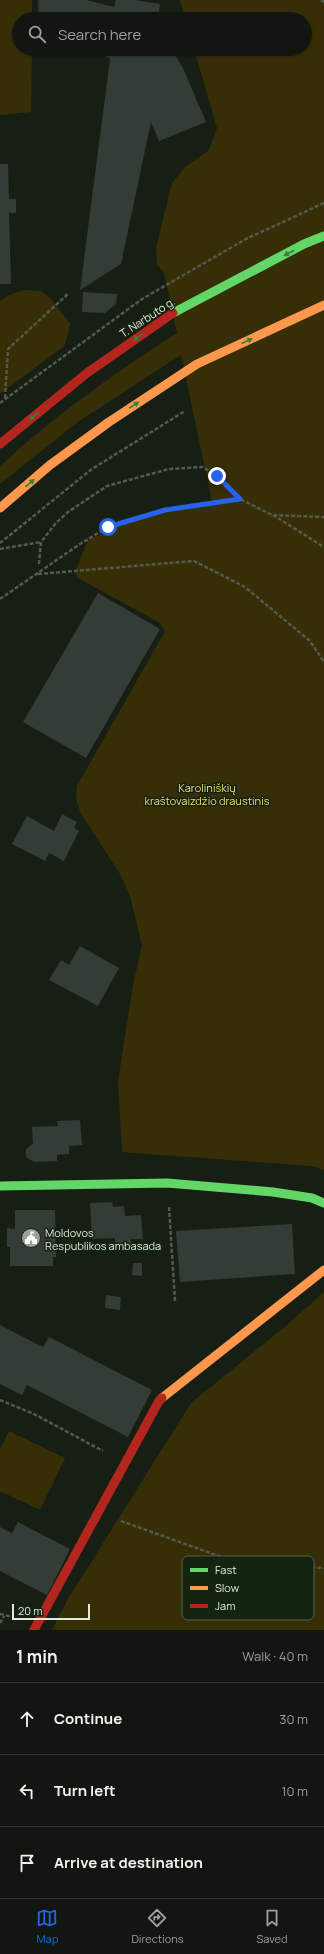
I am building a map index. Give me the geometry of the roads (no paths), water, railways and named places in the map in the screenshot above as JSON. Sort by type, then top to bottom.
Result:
[{"type":"street","name":"T. Narbuto g.","points":[[0,444],[87,372],[170,315],[304,244],[324,236]]},
{"type":"street","points":[[0,508],[50,465],[109,422],[197,364],[324,305]]},
{"type":"street","points":[[0,1186],[168,1183],[273,1192],[312,1198],[324,1203]]},
{"type":"street","points":[[34,1630],[158,1401],[324,1270]]},
{"type":"place","name":"Moldovos Respublikos ambasada","points":[[31,1238]]},
{"type":"park label","name":"Karoliniškių kraštovaizdžio draustinis","points":[[207,793]]}]
